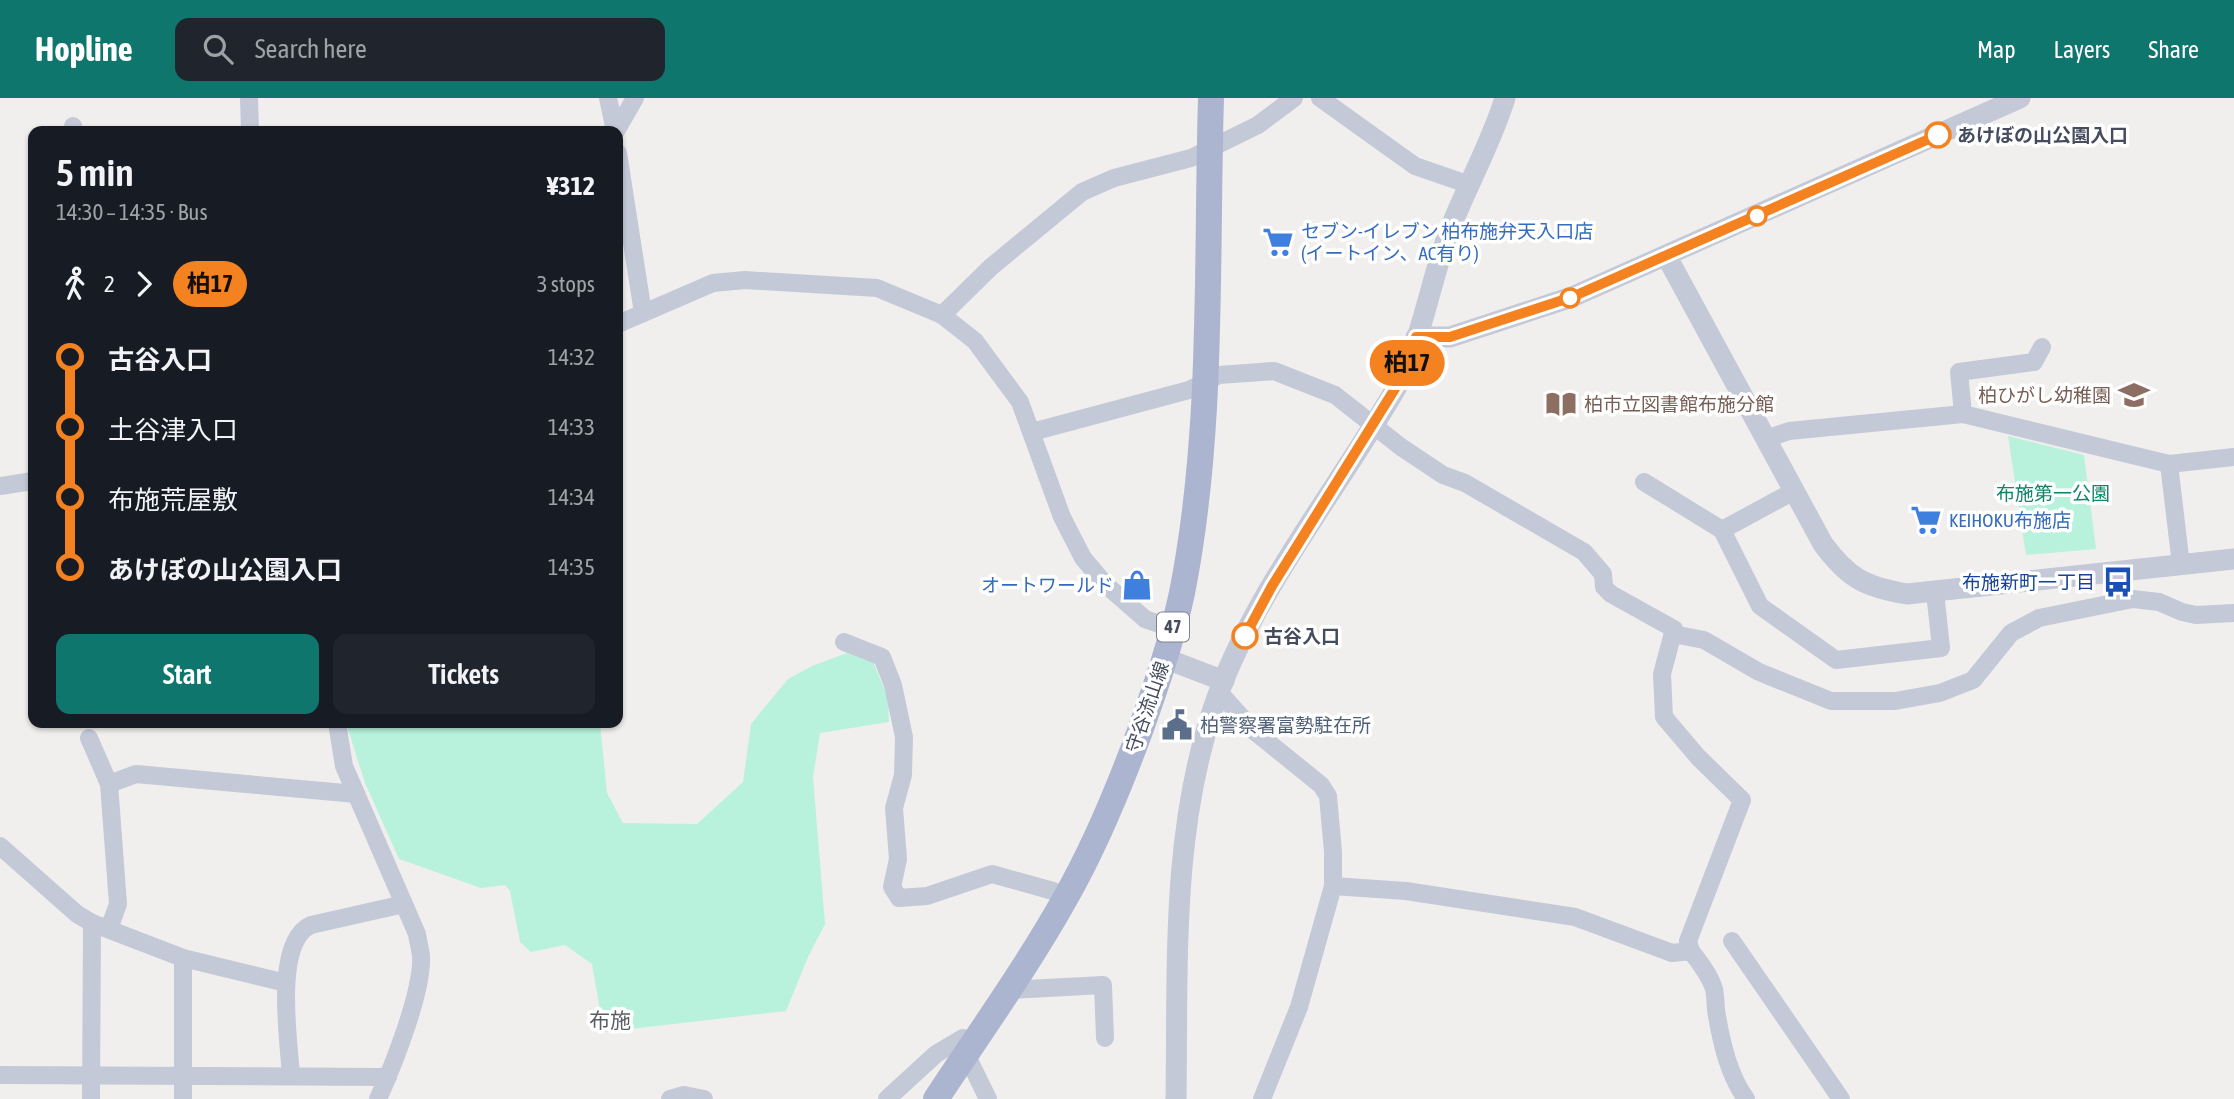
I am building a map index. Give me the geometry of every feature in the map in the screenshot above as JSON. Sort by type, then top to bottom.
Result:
[{"type":"main road","name":"守谷流山線","points":[[936,1099],[1009,990],[1066,898],[1104,821],[1125,770],[1173,629],[1190,546],[1200,449],[1211,98]]},
{"type":"street","points":[[249,98],[250,126]]},
{"type":"street","points":[[608,98],[614,126]]},
{"type":"street","points":[[618,126],[635,98]]},
{"type":"street","points":[[942,315],[991,267],[1082,192],[1114,178],[1191,158],[1258,125],[1294,98]]},
{"type":"street","points":[[1320,98],[1416,166],[1470,185]]},
{"type":"street","points":[[1176,1099],[1181,873],[1190,793],[1221,686],[1272,586],[1396,387],[1416,337],[1449,233],[1505,98]]},
{"type":"street","points":[[1416,337],[1450,337],[1533,312],[1667,257],[2020,98]]},
{"type":"street","points":[[623,185],[643,313]]},
{"type":"street","points":[[1667,257],[1823,544],[1839,566],[1859,580],[1883,590],[1907,594],[2234,559]]},
{"type":"street","points":[[623,322],[713,283],[745,280],[877,288],[942,315],[975,341],[1020,402],[1062,517],[1083,558],[1105,584],[1145,619],[1173,629]]},
{"type":"street","points":[[1963,414],[1959,372],[2034,362],[2042,347]]},
{"type":"street","points":[[1032,432],[1189,390],[1219,375],[1274,371],[1335,395],[1373,426],[1443,475],[1465,483],[1584,552],[1603,574],[1604,587],[1611,594],[1674,629],[1662,674],[1664,717],[1698,757],[1742,800],[1688,941],[1691,951],[1714,987],[1726,1059],[1736,1086],[1746,1099]]},
{"type":"street","points":[[1766,439],[1789,431],[1963,414],[2169,464],[2234,457]]},
{"type":"street","points":[[2169,464],[2180,565]]},
{"type":"street","points":[[0,486],[28,482]]},
{"type":"street","points":[[1644,482],[1722,530],[1760,606],[1836,660],[1941,648],[1935,592]]},
{"type":"street","points":[[1722,530],[1794,491]]},
{"type":"street","points":[[1673,634],[1704,640],[1759,672],[1831,701],[1895,701],[1940,693],[1973,680],[2011,633],[2039,618],[2133,599],[2159,602],[2196,615],[2234,613]]},
{"type":"street","points":[[844,642],[882,657],[893,685],[904,737],[903,775],[894,808],[898,859],[892,887],[899,898],[927,896],[992,874],[1053,891],[1066,898]]},
{"type":"street","points":[[1164,658],[1221,686],[1254,731],[1321,785],[1328,796],[1333,886],[1299,1007],[1262,1099]]},
{"type":"street","points":[[338,728],[344,766],[417,934],[421,957],[418,987],[378,1099]]},
{"type":"street","points":[[89,738],[109,785],[118,904],[109,929]]},
{"type":"street","points":[[109,785],[136,774],[356,794]]},
{"type":"street","points":[[0,846],[77,914],[92,923],[183,958],[286,983]]},
{"type":"street","points":[[1333,886],[1406,891],[1575,917],[1672,953],[1691,951]]},
{"type":"street","points":[[291,1076],[286,983],[291,950],[296,937],[303,928],[404,904]]},
{"type":"street","points":[[91,1099],[92,923]]},
{"type":"street","points":[[1732,941],[1841,1099]]},
{"type":"street","points":[[183,958],[183,1099]]},
{"type":"street","points":[[1009,990],[1103,985],[1105,1038]]},
{"type":"street","points":[[887,1099],[936,1054],[963,1038],[988,1099]]},
{"type":"street","points":[[0,1075],[388,1077]]},
{"type":"street","points":[[670,1099],[684,1095],[704,1099]]},
{"type":"green space","name":"布施第一公園","points":[[2008,436],[2084,455],[2096,549],[2026,555]]},
{"type":"green space","points":[[847,653],[873,662],[888,697],[889,722],[820,733],[813,777],[825,924],[786,1011],[604,1032],[592,964],[565,945],[531,952],[520,942],[510,891],[505,885],[481,888],[399,859],[365,783],[348,728],[600,728],[607,793],[623,823],[697,824],[743,782],[751,724],[788,679],[812,666]]},
{"type":"bus line","name":"柏17","points":[[1245,636],[1272,586],[1396,387],[1416,337],[1450,337],[1533,312],[1572,297],[1938,135]]},
{"type":"place","name":"あけぼの山公園入口","points":[[1938,135]]},
{"type":"place","name":"セブン-イレブン 柏布施弁天入口店 (イートイン、AC有り)","points":[[1278,242]]},
{"type":"place","name":"柏ひがし幼稚園","points":[[2134,395]]},
{"type":"place","name":"柏市立図書館布施分館","points":[[1561,404]]},
{"type":"place","name":"KEIHOKU布施店","points":[[1926,520]]},
{"type":"place","name":"布施新町一丁目","points":[[2118,582]]},
{"type":"place","name":"オートワールド","points":[[1137,585]]},
{"type":"place","name":"古谷入口","points":[[1245,636]]},
{"type":"place","name":"柏警察署富勢駐在所","points":[[1177,725]]},
{"type":"district","name":"布施","points":[[610,1021]]}]
